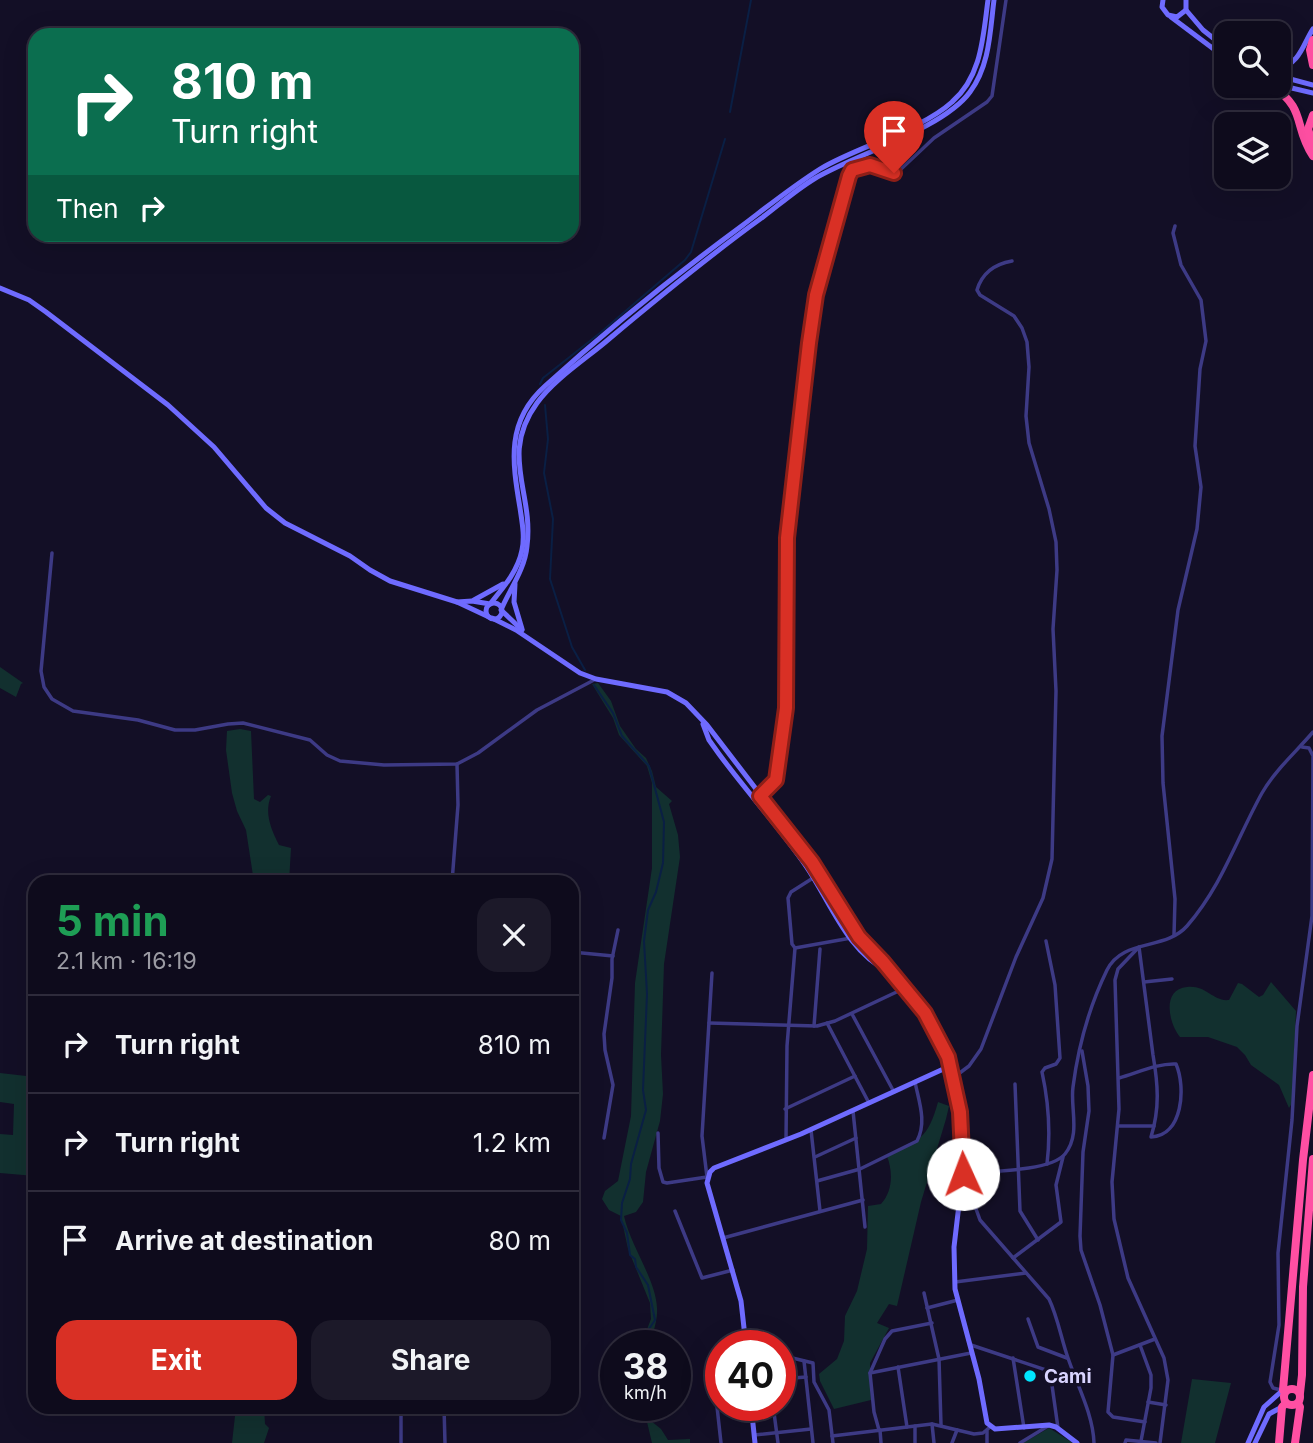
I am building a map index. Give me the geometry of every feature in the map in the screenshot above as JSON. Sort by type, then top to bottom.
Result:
[{"type":"highway","points":[[1313,40],[1310,50],[1313,65]]},
{"type":"highway","points":[[1289,98],[1295,106],[1305,144],[1313,156]]},
{"type":"highway","points":[[1313,115],[1308,129],[1313,146]]},
{"type":"highway","points":[[1279,1443],[1303,1160],[1313,1076]]},
{"type":"highway","points":[[1295,1443],[1301,1391],[1303,1287],[1313,1159]]},
{"type":"highway","points":[[1284,1391],[1293,1388],[1301,1391]]},
{"type":"highway","points":[[1284,1405],[1299,1405]]},
{"type":"street","points":[[491,618],[486,611],[508,581],[523,550],[524,532],[513,466],[514,445],[518,426],[536,395],[691,263],[802,181],[821,168],[933,116],[952,103],[969,82],[979,59],[988,0]]},
{"type":"street","points":[[491,618],[499,617],[526,555],[528,534],[518,464],[519,447],[526,423],[539,401],[696,266],[813,180],[938,119],[960,103],[970,92],[982,69],[994,0]]},
{"type":"street","points":[[760,796],[776,780],[786,708],[787,538],[809,343],[816,295],[849,176],[852,170],[870,165],[894,173],[900,170],[934,138],[987,102],[994,88],[1006,0]]},
{"type":"street","points":[[1162,0],[1165,13],[1214,49]]},
{"type":"street","points":[[1185,0],[1185,10],[1214,39]]},
{"type":"street","points":[[1171,17],[1177,17],[1185,10]]},
{"type":"street","points":[[1291,64],[1298,58],[1313,29]]},
{"type":"street","points":[[1291,79],[1313,85]]},
{"type":"street","points":[[1291,88],[1313,93]]},
{"type":"street","points":[[1174,935],[1175,888],[1163,783],[1162,736],[1178,610],[1197,529],[1201,487],[1195,446],[1200,369],[1206,341],[1202,300],[1181,265],[1173,233],[1175,226]]},
{"type":"street","points":[[953,1079],[969,1066],[981,1049],[1016,957],[1043,898],[1052,859],[1056,691],[1052,629],[1057,570],[1056,542],[1029,443],[1026,416],[1029,367],[1027,342],[1014,316],[980,295],[977,290],[990,268],[1012,261]]},
{"type":"street","points":[[0,288],[29,300],[168,405],[214,447],[265,508],[285,523],[390,580],[457,602],[516,630],[580,673],[596,679],[667,692],[686,703],[707,725],[812,862],[855,931],[925,1013],[948,1057],[960,1112],[963,1174],[954,1247],[955,1282],[979,1379],[988,1429],[987,1443]]},
{"type":"street","points":[[52,553],[41,671],[44,687],[52,699],[60,706],[73,711],[138,720],[174,730],[195,730],[228,723],[243,723],[310,740],[327,755],[340,761],[384,765],[457,764],[478,753],[537,709],[596,679]]},
{"type":"street","points":[[516,579],[514,601],[523,632]]},
{"type":"street","points":[[472,601],[489,594],[508,581]]},
{"type":"street","points":[[457,602],[497,604],[537,645]]},
{"type":"street","points":[[702,722],[709,740],[813,878],[851,939],[871,961],[891,973]]},
{"type":"street","points":[[1013,1258],[1061,1222],[1056,1185],[1072,1138],[1073,1086],[1092,1008],[1108,968],[1121,953],[1167,939],[1184,929],[1225,872],[1263,792],[1313,732]]},
{"type":"street","points":[[1284,1391],[1273,1388],[1270,1382],[1279,1325],[1278,1253],[1292,1120],[1297,1026],[1312,916],[1313,756],[1309,748],[1300,747]]},
{"type":"street","points":[[453,875],[458,806],[457,764]]},
{"type":"street","points":[[786,1140],[788,1026],[794,948],[788,895],[813,878]]},
{"type":"street","points":[[604,1138],[613,1085],[604,1045],[618,930]]},
{"type":"street","points":[[794,948],[851,939]]},
{"type":"street","points":[[1046,941],[1055,985],[1060,1058],[1056,1064],[1044,1068],[1042,1072],[1051,1132],[1046,1164]]},
{"type":"street","points":[[1119,1078],[1155,1068],[1176,1064],[1180,1089],[1179,1108],[1170,1131],[1151,1137],[1158,1087],[1155,1068],[1139,947]]},
{"type":"street","points":[[1125,1443],[1126,1440],[1158,1443],[1168,1380],[1164,1358],[1128,1278],[1114,1219],[1112,1182],[1118,1125],[1119,1078],[1115,980],[1118,969],[1139,947]]},
{"type":"street","points":[[814,1026],[820,949]]},
{"type":"street","points":[[579,953],[613,957]]},
{"type":"street","points":[[712,973],[702,1136],[706,1183],[733,1270],[741,1301],[744,1330]]},
{"type":"street","points":[[1144,982],[1172,979]]},
{"type":"street","points":[[709,1023],[814,1026],[851,1013],[905,988]]},
{"type":"street","points":[[851,1013],[894,1092]]},
{"type":"street","points":[[827,1023],[869,1103]]},
{"type":"street","points":[[1082,1047],[1089,1111],[1082,1164],[1080,1243],[1113,1355],[1108,1414],[1145,1422]]},
{"type":"street","points":[[657,1133],[659,1168],[663,1182],[707,1177],[714,1168],[811,1130],[950,1066]]},
{"type":"street","points":[[785,1109],[855,1076]]},
{"type":"street","points":[[817,1181],[860,1170],[917,1141],[922,1132],[922,1119],[915,1082]]},
{"type":"street","points":[[1015,1084],[1020,1211],[1038,1240]]},
{"type":"street","points":[[853,1110],[865,1227]]},
{"type":"street","points":[[1118,1125],[1154,1126]]},
{"type":"street","points":[[811,1130],[820,1211]]},
{"type":"street","points":[[815,1157],[856,1138]]},
{"type":"street","points":[[963,1174],[1046,1164],[1064,1155]]},
{"type":"street","points":[[963,1174],[980,1220],[1049,1299],[1085,1403],[1094,1443]]},
{"type":"street","points":[[723,1238],[863,1200]]},
{"type":"street","points":[[675,1211],[702,1278],[733,1270]]},
{"type":"street","points":[[955,1282],[1026,1273]]},
{"type":"street","points":[[924,1293],[939,1359],[942,1426]]},
{"type":"street","points":[[927,1308],[958,1300]]},
{"type":"street","points":[[1028,1319],[1038,1347],[1068,1359]]},
{"type":"street","points":[[881,1443],[874,1412],[870,1373],[889,1333],[932,1323]]},
{"type":"street","points":[[1113,1355],[1155,1339]]},
{"type":"street","points":[[969,1345],[1076,1380]]},
{"type":"street","points":[[1140,1345],[1151,1375],[1141,1441]]},
{"type":"street","points":[[870,1373],[972,1352]]},
{"type":"street","points":[[1013,1358],[1024,1428]]},
{"type":"street","points":[[796,1359],[813,1363],[814,1382],[829,1410],[833,1443]]},
{"type":"street","points":[[804,1361],[813,1443]]},
{"type":"street","points":[[898,1367],[907,1427]]},
{"type":"street","points":[[1050,1371],[1058,1429]]},
{"type":"street","points":[[796,1378],[806,1377]]},
{"type":"street","points":[[1248,1443],[1264,1407],[1284,1391]]},
{"type":"street","points":[[1149,1402],[1166,1405]]},
{"type":"street","points":[[1255,1443],[1269,1414],[1284,1405]]},
{"type":"street","points":[[401,1414],[401,1443]]},
{"type":"street","points":[[444,1414],[445,1443]]},
{"type":"street","points":[[719,1421],[721,1443]]},
{"type":"street","points":[[753,1421],[755,1443]]},
{"type":"street","points":[[775,1421],[778,1443]]},
{"type":"street","points":[[832,1436],[932,1424],[974,1434],[988,1429],[1049,1425],[1077,1443]]},
{"type":"street","points":[[932,1424],[934,1443]]},
{"type":"street","points":[[1020,1443],[1049,1425]]},
{"type":"street","points":[[915,1426],[915,1443]]},
{"type":"street","points":[[754,1435],[811,1429]]},
{"type":"street","points":[[952,1443],[957,1430]]},
{"type":"green space","points":[[0,667],[23,683],[16,697],[0,688]]},
{"type":"green space","points":[[598,683],[611,701],[620,726],[646,758],[656,787],[672,801],[669,804],[678,835],[680,857],[664,964],[661,1055],[663,1094],[660,1121],[646,1172],[643,1202],[636,1212],[624,1216],[656,1297],[654,1330],[647,1330],[651,1319],[650,1303],[628,1249],[621,1216],[609,1210],[602,1199],[605,1191],[618,1181],[631,1116],[635,983],[652,868],[652,783],[647,766],[619,735],[613,718],[592,684]]},
{"type":"green space","points":[[227,731],[251,731],[254,799],[260,802],[268,795],[271,796],[268,815],[273,833],[279,845],[291,848],[289,875],[253,875],[246,830],[232,793],[226,750]]},
{"type":"green space","points":[[1271,982],[1296,1011],[1292,1103],[1289,1108],[1279,1085],[1251,1065],[1237,1047],[1208,1037],[1180,1037],[1171,1016],[1170,1000],[1179,989],[1200,988],[1218,999],[1229,1000],[1238,983],[1259,997]]},
{"type":"green space","points":[[0,1073],[28,1076],[28,1175],[0,1173],[0,1134],[13,1135],[14,1104],[0,1102]]},
{"type":"green space","points":[[938,1102],[949,1106],[921,1202],[897,1306],[889,1304],[877,1323],[889,1328],[870,1363],[871,1400],[834,1409],[819,1374],[837,1359],[844,1341],[845,1316],[857,1291],[867,1249],[868,1206],[881,1204],[888,1193],[891,1175],[887,1156],[921,1137],[930,1124]]},
{"type":"green space","points":[[1192,1379],[1231,1383],[1215,1443],[1181,1443]]},
{"type":"green space","points":[[235,1414],[264,1414],[265,1424],[269,1428],[264,1443],[232,1443]]},
{"type":"green space","points":[[647,1421],[661,1429],[668,1440],[690,1439],[690,1443],[652,1443]]},
{"type":"green space","points":[[1049,1428],[1073,1443],[1023,1443]]},
{"type":"waterway","points":[[730,112],[751,0]]},
{"type":"waterway","points":[[540,384],[543,378],[685,260],[691,252],[725,139]]},
{"type":"waterway","points":[[545,405],[548,439],[544,473],[553,519],[550,579],[572,647],[585,670]]},
{"type":"waterway","points":[[594,685],[613,713],[622,736],[649,766],[664,822],[663,863],[656,892],[648,910],[644,941],[647,994],[643,1090],[646,1110],[622,1203],[621,1220],[627,1233],[630,1255],[635,1259],[636,1267],[648,1285],[655,1320],[648,1330]]},
{"type":"place","name":"Cami","points":[[1030,1376]]},
{"type":"route","points":[[894,173],[870,165],[852,170],[816,295],[787,538],[786,708],[776,780],[774,785],[760,796],[812,862],[859,937],[925,1013],[948,1057],[960,1112],[963,1174]]}]
